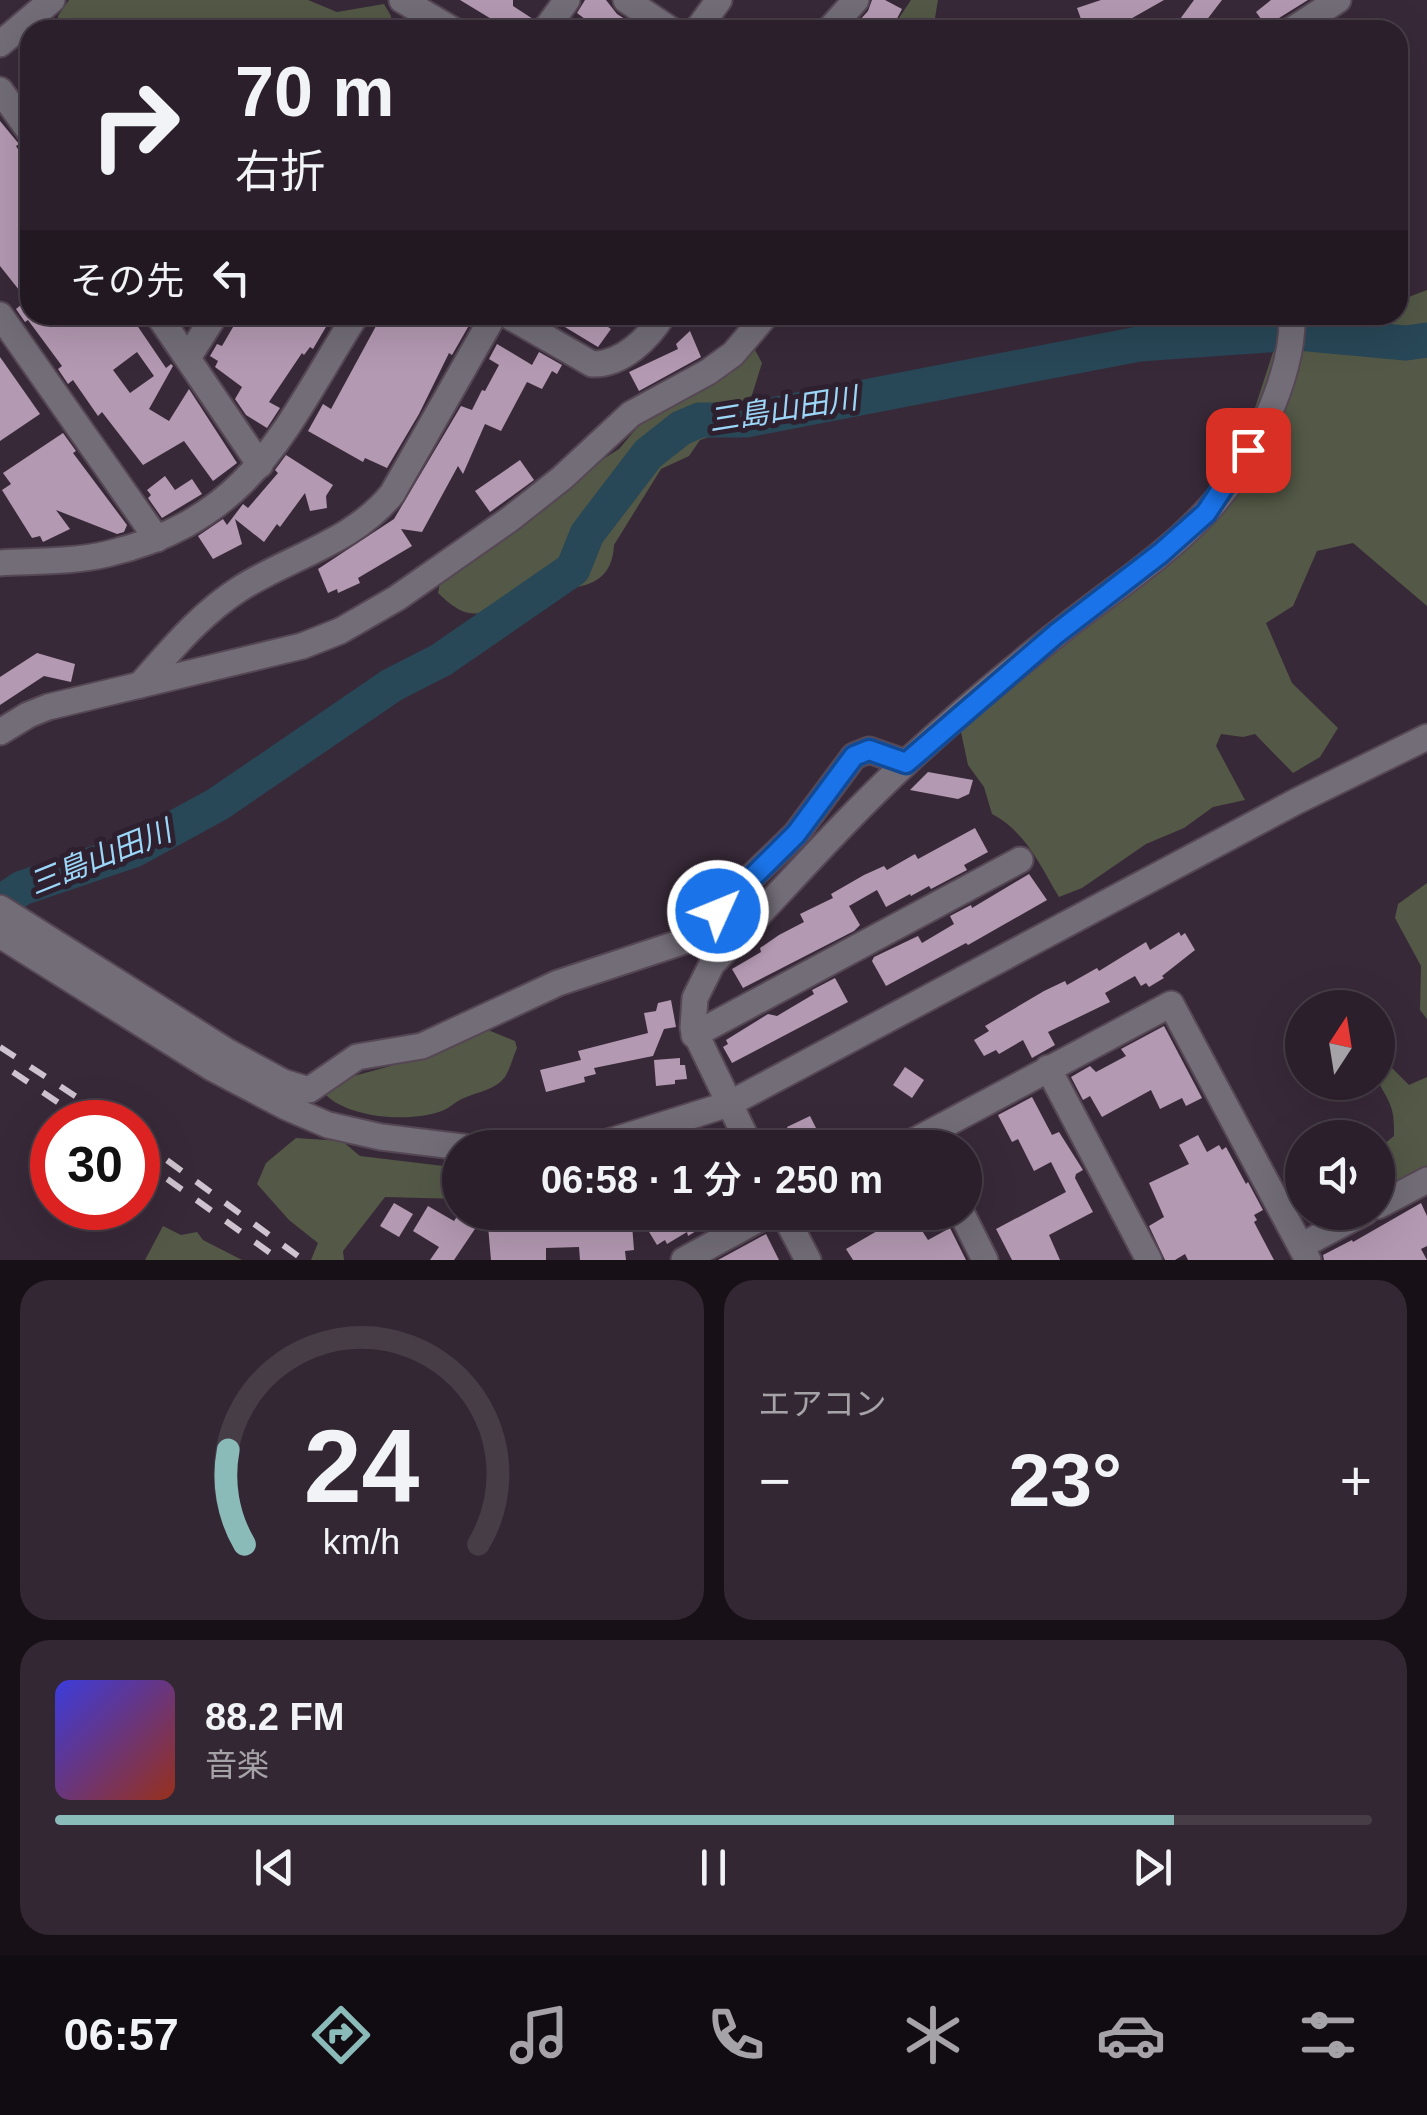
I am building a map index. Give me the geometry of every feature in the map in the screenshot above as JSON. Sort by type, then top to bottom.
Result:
[{"type":"street","points":[[28,20],[52,0]]},
{"type":"street","points":[[402,0],[436,20]]},
{"type":"street","points":[[626,0],[656,20]]},
{"type":"street","points":[[839,20],[856,0]]},
{"type":"street","points":[[1307,20],[1338,0]]},
{"type":"street","points":[[0,44],[20,27]]},
{"type":"street","points":[[0,90],[20,118]]},
{"type":"street","points":[[0,315],[157,538]]},
{"type":"street","points":[[166,325],[260,465]]},
{"type":"street","points":[[189,356],[209,325]]},
{"type":"street","points":[[0,539],[8,563],[94,556],[157,538],[216,508],[260,465],[350,325]]},
{"type":"street","points":[[140,685],[202,616],[270,571],[356,529],[376,514],[407,468],[488,325]]},
{"type":"street","points":[[524,325],[592,364],[609,362],[637,346],[657,325]]},
{"type":"street","points":[[0,732],[48,707],[302,646],[340,631],[397,598],[562,478],[630,414],[708,372],[732,354],[757,325]]},
{"type":"street","points":[[742,1130],[694,1035],[693,1006],[702,978],[906,763],[1056,634],[1206,513],[1268,415],[1288,362],[1291,325]]},
{"type":"street","points":[[646,1130],[729,1104],[1297,801],[1427,736]]},
{"type":"street","points":[[0,908],[228,1052],[284,1082],[309,1090],[357,1057],[422,1046],[558,983],[685,940],[796,834],[854,756],[869,750],[906,763]]},
{"type":"street","points":[[694,1035],[1020,860]]},
{"type":"street","points":[[0,935],[212,1068],[286,1108],[328,1125],[442,1145]]},
{"type":"street","points":[[940,1130],[1170,1004],[1304,1253],[1338,1230]]},
{"type":"street","points":[[1048,1068],[1149,1260]]},
{"type":"street","points":[[1395,1197],[1427,1180]]},
{"type":"street","points":[[684,1260],[739,1230]]},
{"type":"street","points":[[792,1230],[808,1260]]},
{"type":"street","points":[[970,1230],[986,1260]]},
{"type":"green space","points":[[69,0],[308,0],[337,12],[384,4],[391,16],[391,20],[58,20]]},
{"type":"green space","points":[[911,0],[938,0],[935,20],[898,20]]},
{"type":"green space","points":[[1427,290],[1427,606],[1353,543],[1317,551],[1293,606],[1266,623],[1292,683],[1338,728],[1320,757],[1293,773],[1255,734],[1221,734],[1216,746],[1245,800],[1213,807],[1184,828],[1146,844],[1082,888],[1059,897],[1023,840],[992,814],[984,787],[968,765],[961,732],[978,682],[1182,523],[1242,448],[1274,349],[1300,343],[1311,325],[1408,325],[1408,297]]},
{"type":"green space","points":[[755,350],[762,363],[747,411],[732,429],[700,440],[689,456],[661,469],[614,545],[605,573],[595,581],[570,588],[528,585],[519,591],[510,608],[479,613],[456,608],[438,593],[441,578],[547,508],[589,468],[619,449],[651,411]]},
{"type":"green space","points":[[1427,883],[1427,1019],[1420,1010],[1421,966],[1395,918],[1398,904]]},
{"type":"green space","points":[[488,1030],[515,1041],[517,1048],[507,1074],[496,1085],[444,1110],[416,1117],[366,1114],[326,1095],[327,1089],[345,1079]]},
{"type":"green space","points":[[1395,1071],[1409,1085],[1427,1077],[1427,1167],[1395,1185],[1395,1120],[1387,1100],[1395,1100]]},
{"type":"green space","points":[[296,1138],[342,1141],[360,1156],[442,1166],[442,1199],[385,1197],[343,1251],[344,1260],[311,1260],[318,1243],[289,1220],[257,1184],[266,1163]]},
{"type":"green space","points":[[163,1226],[181,1235],[197,1232],[203,1240],[242,1260],[145,1260]]},
{"type":"building","points":[[460,0],[513,0],[513,6],[533,19],[533,20],[493,20]]},
{"type":"building","points":[[585,0],[606,0],[626,20],[584,20],[577,13]]},
{"type":"building","points":[[872,0],[885,0],[902,9],[896,20],[860,20]]},
{"type":"building","points":[[1101,0],[1164,0],[1129,20],[1081,20],[1077,8]]},
{"type":"building","points":[[1194,0],[1222,0],[1207,20],[1179,20]]},
{"type":"building","points":[[1271,0],[1308,0],[1278,20],[1262,20],[1256,12]]},
{"type":"building","points":[[0,121],[19,144],[16,146],[20,152],[20,291],[0,266]]},
{"type":"building","points":[[32,325],[137,325],[166,368],[173,366],[149,409],[169,421],[189,389],[237,463],[213,481],[184,441],[143,465],[102,412],[98,416],[73,380],[68,384],[58,369],[62,366]],"holes":[[[137,352],[154,376],[130,393],[113,370]]]},
{"type":"building","points":[[234,325],[327,325],[313,349],[302,353],[269,402],[280,408],[267,428],[246,415],[235,399],[242,387],[215,367],[218,361],[210,356],[217,344],[222,346]]},
{"type":"building","points":[[377,325],[469,325],[452,355],[449,353],[387,468],[365,458],[363,462],[308,431],[323,404],[331,409]]},
{"type":"building","points":[[562,325],[605,325],[611,329],[598,347]]},
{"type":"building","points":[[690,331],[701,357],[639,391],[629,372],[678,349],[676,344]]},
{"type":"building","points":[[497,344],[532,365],[539,352],[562,365],[557,374],[552,371],[542,389],[527,382],[501,431],[485,424],[463,474],[458,466],[422,532],[401,529],[412,546],[358,578],[360,583],[328,593],[318,569],[394,519],[461,406],[472,410],[482,390],[485,391],[499,365],[489,359]]},
{"type":"building","points":[[0,357],[40,414],[0,441]]},
{"type":"building","points":[[63,433],[76,451],[73,453],[127,525],[124,532],[117,534],[56,510],[70,529],[43,542],[40,536],[32,538],[2,490],[11,484],[3,473]]},
{"type":"building","points":[[286,455],[333,485],[326,496],[327,508],[310,511],[305,493],[264,542],[235,519],[242,544],[213,559],[198,536],[223,519],[227,525],[243,504],[248,508],[278,473],[275,470]]},
{"type":"building","points":[[520,460],[534,480],[490,512],[475,491]]},
{"type":"building","points":[[165,476],[175,490],[192,479],[202,494],[162,518],[147,490]]},
{"type":"building","points":[[37,653],[75,664],[71,682],[44,676],[0,705],[0,677]]},
{"type":"building","points":[[928,772],[973,780],[969,794],[958,799],[910,790]]},
{"type":"building","points":[[975,828],[988,852],[964,865],[967,870],[886,907],[877,890],[849,906],[860,925],[854,931],[743,988],[732,969],[804,922],[800,914],[833,898],[831,894],[864,875],[884,866],[887,870],[915,854],[918,859]]},
{"type":"building","points":[[1029,874],[1047,900],[886,986],[872,961],[874,957],[918,936],[922,943],[954,924],[950,916],[971,905],[972,908]]},
{"type":"building","points":[[1179,932],[1181,936],[1185,933],[1195,950],[1164,978],[1149,987],[1146,983],[1141,986],[1135,976],[1105,993],[1110,1002],[1048,1032],[1055,1045],[1032,1058],[1023,1040],[999,1054],[996,1050],[984,1056],[974,1040],[989,1031],[985,1026],[1044,991],[1065,981],[1067,985],[1097,968],[1099,971],[1146,942],[1150,950]]},
{"type":"building","points":[[835,978],[848,1002],[732,1063],[723,1047],[728,1044],[726,1040],[768,1014],[777,1016]]},
{"type":"building","points":[[671,1000],[676,1027],[664,1029],[653,1056],[594,1068],[596,1074],[584,1077],[585,1082],[546,1092],[540,1070],[581,1060],[578,1051],[648,1033],[644,1013],[656,1011],[658,1003]]},
{"type":"building","points":[[1164,1026],[1202,1098],[1186,1106],[1182,1098],[1160,1109],[1151,1090],[1102,1117],[1090,1096],[1083,1100],[1071,1077],[1090,1066],[1096,1072],[1126,1056],[1121,1049]]},
{"type":"building","points":[[680,1058],[687,1079],[656,1086],[654,1060]]},
{"type":"building","points":[[905,1067],[924,1080],[912,1098],[893,1085]]},
{"type":"building","points":[[1032,1097],[1052,1135],[1059,1132],[1083,1170],[1075,1178],[1093,1212],[1049,1235],[1060,1260],[1012,1260],[996,1229],[1066,1192],[1051,1162],[1034,1171],[1018,1139],[1012,1142],[998,1115]]},
{"type":"building","points":[[810,1116],[817,1130],[789,1130],[787,1127]]},
{"type":"building","points":[[1198,1135],[1207,1152],[1219,1145],[1222,1150],[1226,1147],[1248,1182],[1263,1210],[1254,1215],[1254,1222],[1274,1260],[1188,1260],[1185,1254],[1165,1260],[1149,1226],[1164,1217],[1149,1183],[1189,1164],[1179,1145]]},
{"type":"building","points":[[394,1203],[413,1214],[399,1237],[380,1226]]},
{"type":"building","points":[[1421,1203],[1427,1216],[1427,1246],[1421,1249],[1427,1260],[1324,1260],[1323,1255],[1374,1230],[1395,1230],[1395,1218]]},
{"type":"building","points":[[428,1206],[442,1214],[442,1230],[474,1230],[454,1260],[430,1260],[439,1247],[413,1231]]},
{"type":"building","points":[[488,1230],[632,1230],[634,1250],[625,1251],[626,1260],[580,1260],[579,1247],[546,1248],[546,1260],[491,1260]]},
{"type":"building","points":[[648,1230],[698,1230],[667,1244],[665,1240],[657,1245]]},
{"type":"building","points":[[879,1230],[922,1230],[928,1240],[951,1230],[966,1260],[853,1260],[846,1249]]},
{"type":"building","points":[[766,1234],[779,1260],[718,1260]]},
{"type":"waterway","name":"三島山田川","points":[[0,903],[22,888],[134,850],[218,804],[392,685],[441,660],[573,569],[587,534],[648,454],[681,428],[700,420],[746,420],[1139,344],[1298,333],[1406,343],[1427,340]]},
{"type":"railway","points":[[0,1047],[81,1100]]},
{"type":"railway","points":[[13,1072],[54,1100]]},
{"type":"railway","points":[[160,1155],[298,1256]]},
{"type":"railway","points":[[160,1174],[280,1260]]},
{"type":"route","points":[[718,911],[796,834],[854,756],[869,750],[906,763],[1056,634],[1206,513],[1248,450]]}]
